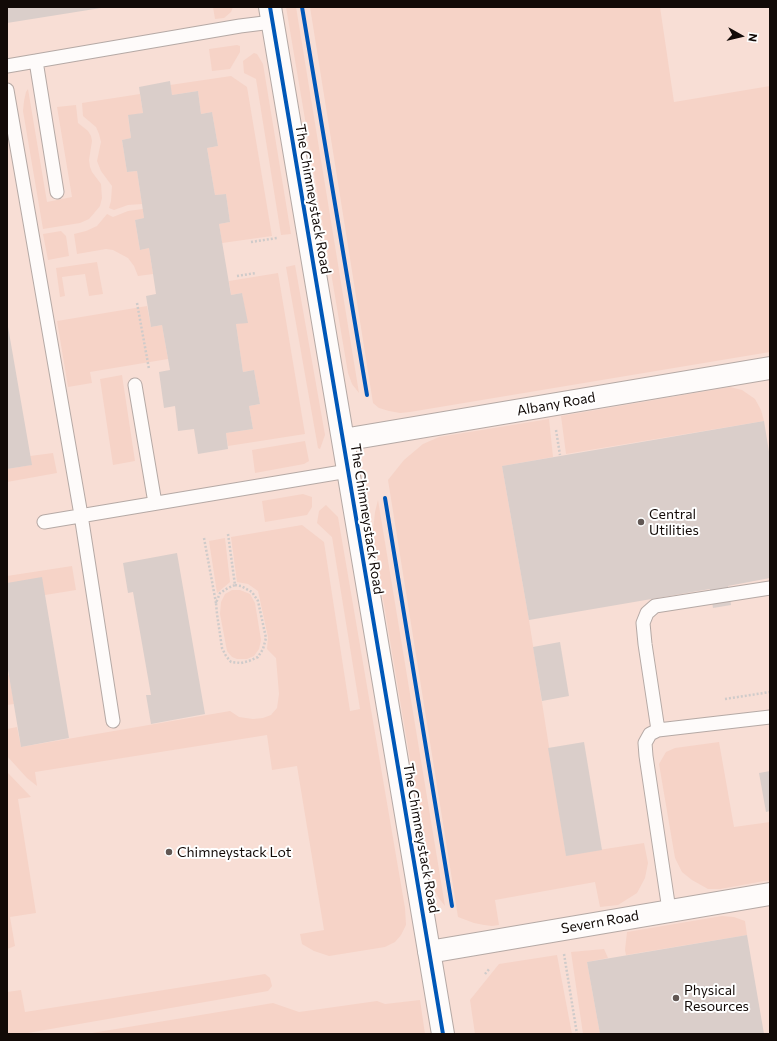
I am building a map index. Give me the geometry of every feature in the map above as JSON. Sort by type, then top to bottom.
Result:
[{"type":"street","name":"The Chimneystack Road","points":[[271,15],[443,1034]]},
{"type":"street","name":"Albany Road","points":[[343,440],[770,368]]},
{"type":"street","name":"Severn Road","points":[[430,952],[669,910],[770,894]]},
{"type":"lane","points":[[7,66],[240,26],[271,15]]},
{"type":"lane","points":[[36,61],[57,192]]},
{"type":"lane","points":[[7,90],[81,515],[113,721]]},
{"type":"lane","points":[[135,385],[155,503]]},
{"type":"lane","points":[[44,522],[348,471]]},
{"type":"lane","points":[[658,730],[643,624],[647,613],[655,606],[770,588]]},
{"type":"lane","points":[[669,910],[645,743],[650,734],[658,730],[770,717]]},
{"type":"path","points":[[252,242],[277,238]]},
{"type":"path","points":[[237,276],[256,273]]},
{"type":"path","points":[[228,534],[234,585]]},
{"type":"path","points":[[204,538],[216,603],[222,648],[231,662],[241,663],[258,657],[263,649],[266,638],[258,601],[252,592],[241,586],[234,585],[220,593],[216,603]]},
{"type":"path","points":[[563,948],[577,1034]]},
{"type":"path","points":[[485,974],[493,964]]},
{"type":"shaded area","points":[[7,7],[770,7],[770,1034],[7,1034]]},
{"type":"shaded area","points":[[213,7],[233,7],[231,12],[224,18],[215,19]]},
{"type":"shaded area","points":[[286,7],[296,7],[359,393],[352,384],[348,373]]},
{"type":"shaded area","points":[[310,7],[660,7],[674,102],[770,86],[770,352],[410,412],[400,413],[379,408],[373,403]]},
{"type":"shaded area","points":[[237,45],[240,46],[240,52],[230,69],[212,71],[209,49]]},
{"type":"shaded area","points":[[254,53],[257,54],[263,64],[291,234],[281,235],[256,79],[244,73],[243,61]]},
{"type":"shaded area","points":[[231,76],[247,87],[272,236],[222,243],[219,224],[230,222],[226,194],[215,195],[207,148],[218,146],[212,112],[201,114],[198,91],[172,95],[170,85]]},
{"type":"shaded area","points":[[28,89],[47,202],[72,197],[57,107],[76,105],[78,123],[88,131],[91,136],[92,141],[89,160],[90,167],[101,184],[102,198],[100,206],[89,219],[80,223],[43,229],[23,111],[26,92]]},
{"type":"shaded area","points":[[140,94],[143,113],[128,116],[131,138],[122,140],[127,172],[137,171],[142,204],[128,205],[114,210],[109,208],[112,186],[101,171],[97,161],[101,142],[99,134],[96,127],[83,116],[82,103]]},
{"type":"shaded area","points":[[143,209],[144,218],[135,220],[140,250],[149,248],[153,274],[138,276],[134,266],[128,258],[113,250],[106,249],[77,254],[74,234],[97,226],[107,214],[113,217],[128,211]]},
{"type":"shaded area","points":[[61,231],[66,236],[69,256],[48,260],[43,234]]},
{"type":"shaded area","points":[[97,262],[103,294],[89,296],[85,274],[62,277],[65,296],[60,297],[56,268]]},
{"type":"shaded area","points":[[295,265],[325,435],[320,449],[318,448],[286,267]]},
{"type":"shaded area","points":[[278,273],[305,434],[228,446],[226,433],[253,429],[249,406],[260,404],[254,370],[243,372],[236,324],[247,322],[242,293],[231,295],[229,281]]},
{"type":"shaded area","points":[[147,306],[151,327],[162,325],[168,359],[90,372],[92,383],[68,387],[57,321]]},
{"type":"shaded area","points":[[122,375],[135,461],[113,465],[100,379]]},
{"type":"shaded area","points":[[730,387],[742,390],[755,399],[761,410],[764,421],[566,454],[561,416]]},
{"type":"shaded area","points":[[549,419],[553,457],[502,466],[529,620],[566,855],[644,843],[648,863],[645,878],[637,893],[618,905],[600,907],[595,882],[495,900],[499,925],[492,926],[474,923],[458,917],[388,480],[404,460],[423,444],[439,437]]},
{"type":"shaded area","points":[[305,441],[309,461],[304,464],[255,473],[252,450]]},
{"type":"shaded area","points":[[53,453],[57,473],[7,482],[7,469],[31,465],[30,456]]},
{"type":"shaded area","points":[[303,494],[312,497],[312,507],[307,515],[265,522],[262,501]]},
{"type":"shaded area","points":[[378,500],[445,906],[438,897],[432,885],[429,873],[374,545],[373,531]]},
{"type":"shaded area","points":[[326,505],[338,517],[405,908],[406,925],[401,935],[395,942],[385,947],[329,956],[314,951],[302,944],[300,934],[324,930],[297,766],[272,770],[267,735],[35,772],[37,786],[27,778],[7,756],[7,729],[17,727],[21,747],[230,711],[239,717],[253,719],[271,715],[277,708],[279,694],[276,658],[267,649],[268,637],[258,591],[248,584],[237,582],[231,537],[302,525],[324,542],[350,711],[360,709],[332,537],[317,523],[319,511]]},
{"type":"shaded area","points":[[225,538],[230,582],[217,593],[209,541]]},
{"type":"shaded area","points":[[72,566],[76,590],[45,595],[7,583],[7,576]]},
{"type":"shaded area","points":[[232,590],[240,590],[250,594],[255,603],[261,640],[259,649],[254,656],[247,659],[237,659],[232,657],[227,651],[220,614],[221,602],[225,594]]},
{"type":"shaded area","points":[[9,675],[14,704],[7,705],[7,676]]},
{"type":"shaded area","points":[[719,742],[734,827],[770,822],[770,880],[720,889],[708,889],[692,880],[682,872],[675,858],[659,764],[666,752],[675,748]]},
{"type":"shaded area","points":[[7,772],[31,797],[18,799],[36,913],[10,917],[15,946],[7,949]]},
{"type":"shaded area","points":[[722,916],[734,917],[745,921],[747,935],[626,955],[625,950],[627,932]]},
{"type":"shaded area","points":[[604,949],[608,958],[587,962],[600,1034],[583,1034],[571,952]]},
{"type":"shaded area","points":[[557,955],[572,1034],[475,1034],[470,1000],[499,964]]},
{"type":"shaded area","points":[[265,974],[270,978],[272,986],[268,991],[22,1034],[7,1034],[7,992],[21,990],[25,1012]]},
{"type":"shaded area","points":[[420,1000],[425,1034],[86,1034],[273,1003],[299,1012],[377,1001],[385,1004]]},
{"type":"building","points":[[7,7],[101,7],[101,8],[7,23]]},
{"type":"building","points":[[170,81],[172,95],[198,91],[201,114],[212,112],[218,146],[207,148],[215,195],[226,194],[230,222],[219,224],[231,295],[242,293],[248,323],[236,324],[243,372],[254,370],[260,404],[249,406],[253,429],[226,433],[228,449],[198,454],[194,429],[178,431],[175,406],[164,408],[159,372],[170,370],[162,325],[151,327],[146,296],[156,294],[149,248],[140,250],[135,220],[144,218],[137,171],[127,172],[122,140],[131,138],[128,115],[143,113],[139,87]]},
{"type":"building","points":[[7,321],[32,465],[7,469]]},
{"type":"building","name":"Central Utilities","points":[[764,421],[770,458],[770,578],[728,586],[731,605],[713,608],[710,589],[529,620],[502,466]]},
{"type":"building","points":[[177,553],[205,714],[151,724],[146,695],[151,695],[133,592],[128,593],[123,563]]},
{"type":"building","points":[[42,577],[69,738],[21,747],[7,664],[7,583]]},
{"type":"building","points":[[560,642],[569,696],[542,701],[533,647]]},
{"type":"building","points":[[584,742],[602,850],[566,856],[548,748]]},
{"type":"building","points":[[770,771],[770,811],[766,812],[759,773]]},
{"type":"building","name":"Physical Resources","points":[[747,935],[764,1034],[600,1034],[587,962]]},
{"type":"cycle path","points":[[270,7],[443,1034]]},
{"type":"cycle path","points":[[302,7],[367,395]]},
{"type":"cycle path","points":[[385,498],[452,906]]},
{"type":"place","name":"Central Utilities","points":[[641,522]]},
{"type":"place","name":"Chimneystack Lot","points":[[169,852]]},
{"type":"place","name":"Physical Resources","points":[[676,998]]}]
